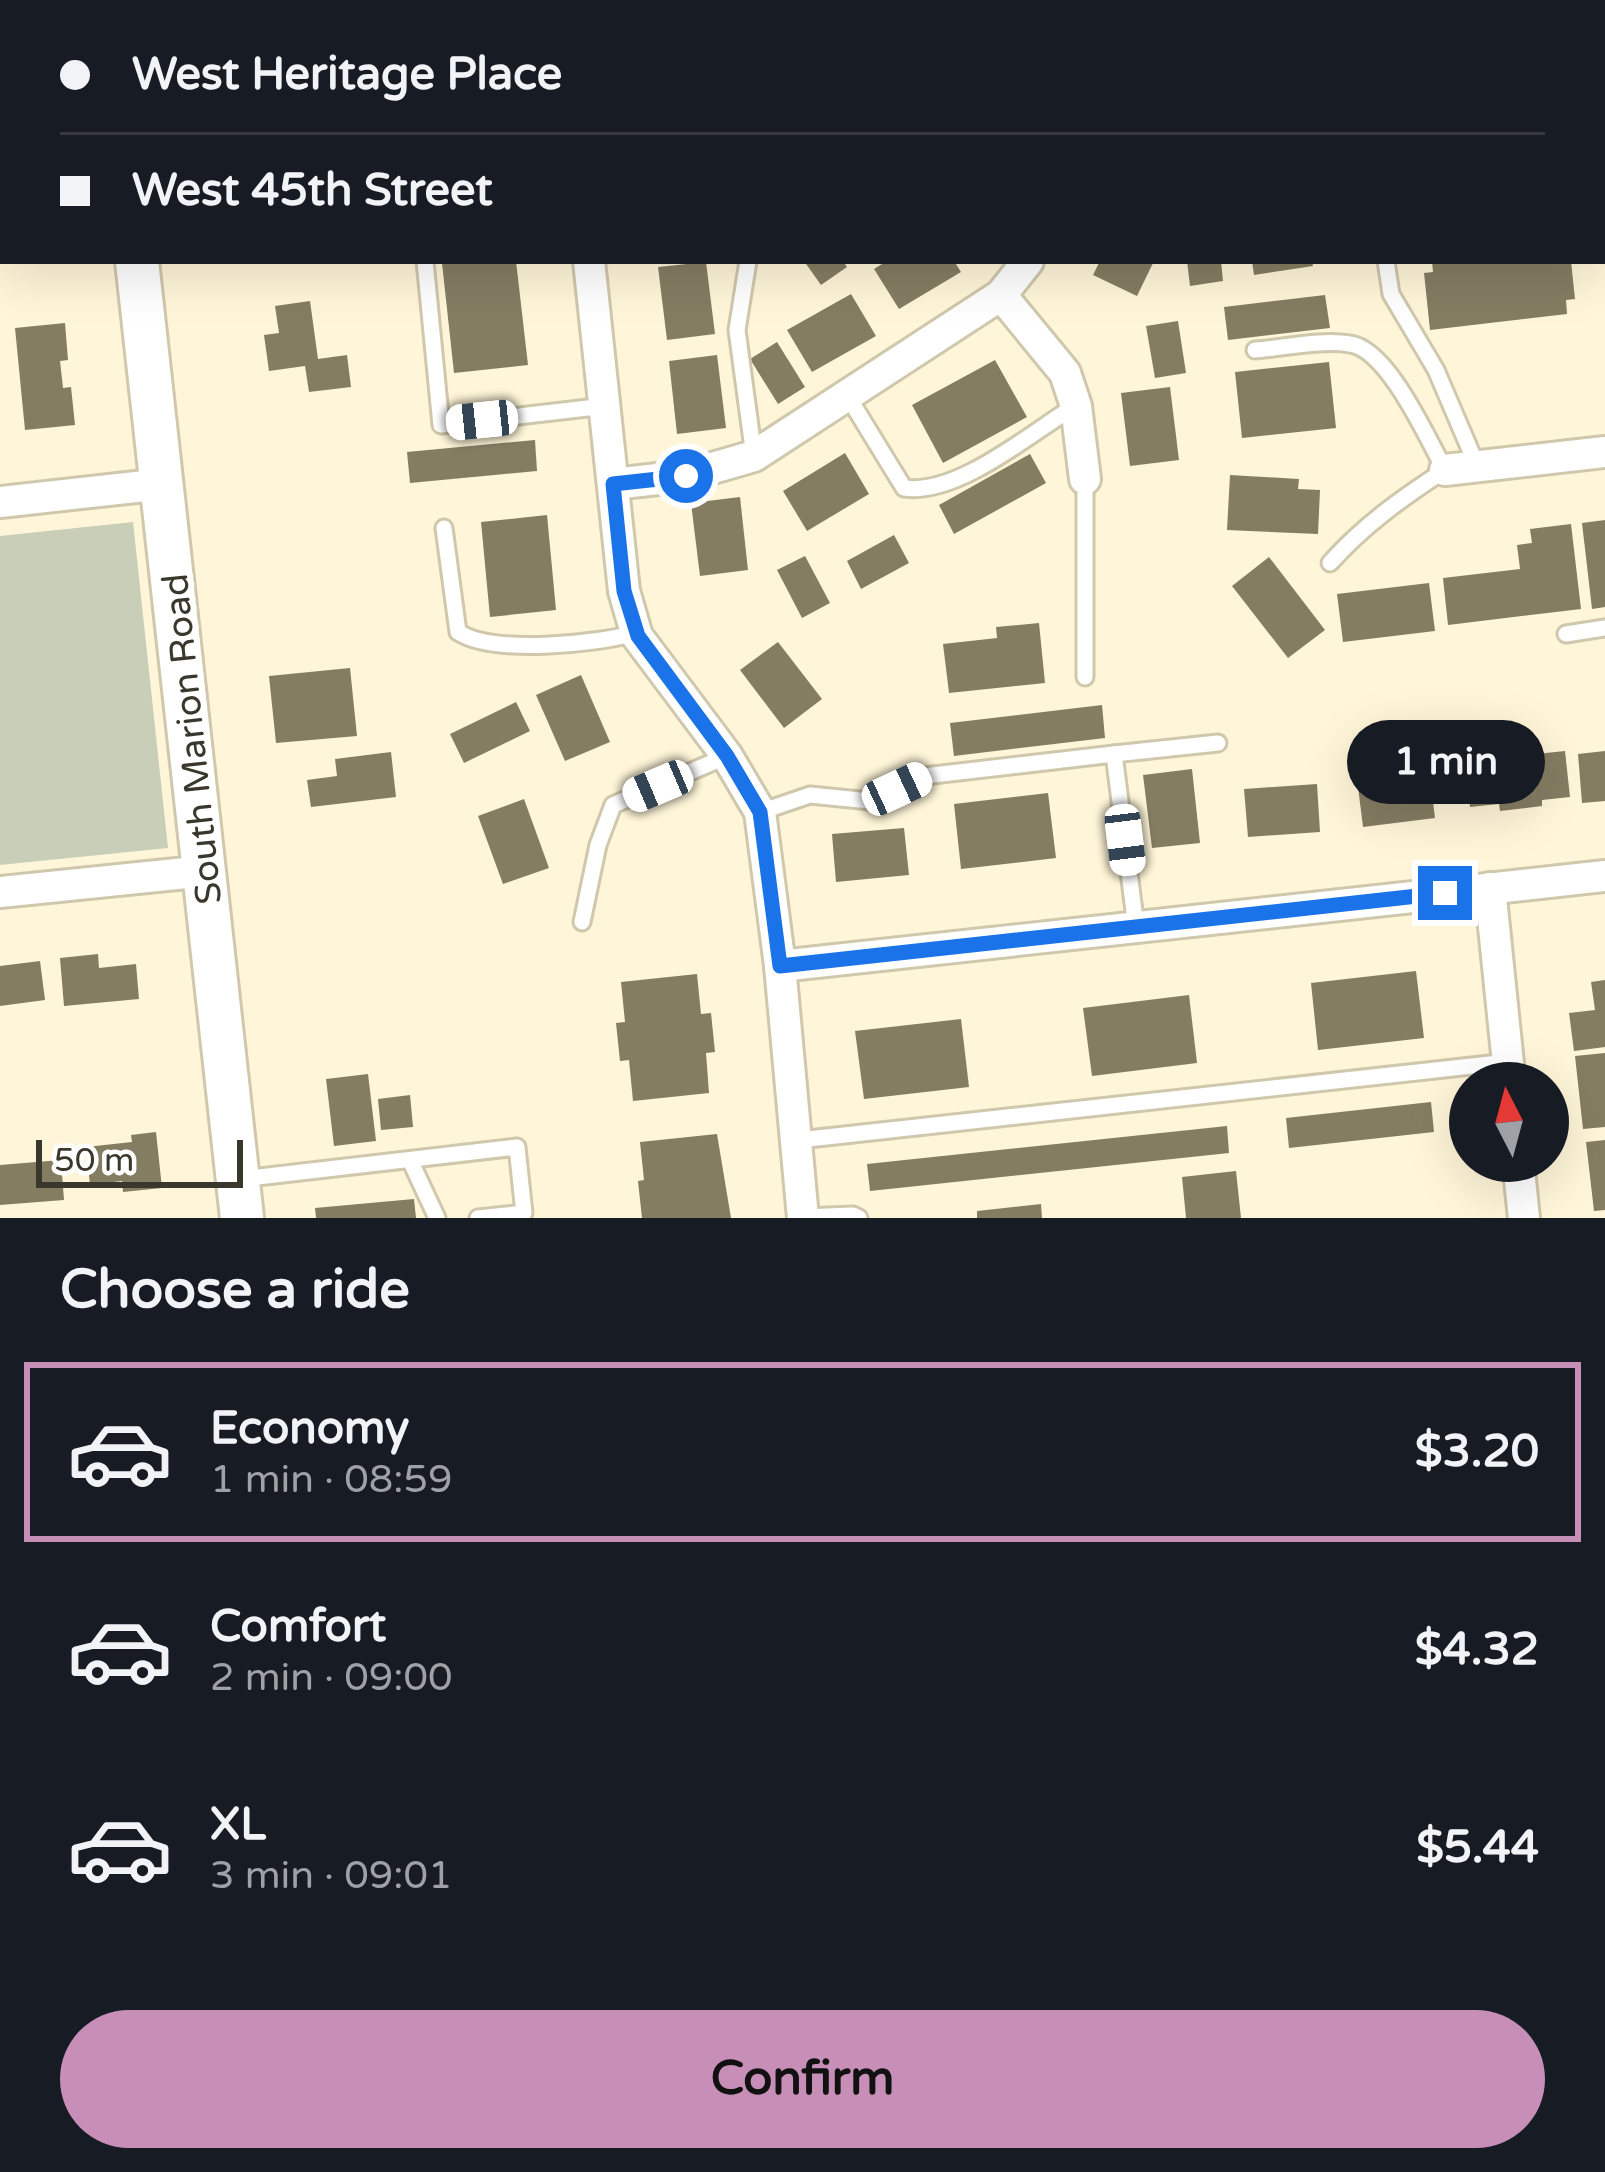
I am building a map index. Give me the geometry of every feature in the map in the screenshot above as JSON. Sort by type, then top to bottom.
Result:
[{"type":"street","name":"South Marion Road","points":[[137,264],[240,1198]]},
{"type":"street","points":[[589,264],[624,591],[636,633],[727,756],[760,812],[799,1140],[803,1218]]},
{"type":"street","points":[[613,484],[686,476],[754,456],[1001,295],[1026,264]]},
{"type":"street","points":[[1001,295],[1065,373],[1076,406],[1085,479]]},
{"type":"street","points":[[1445,470],[1605,452]]},
{"type":"street","points":[[0,502],[163,484]]},
{"type":"street","points":[[0,892],[206,871]]},
{"type":"street","points":[[780,966],[1605,876]]},
{"type":"street","points":[[1490,888],[1508,1062]]},
{"type":"street","points":[[1520,1182],[1524,1218]]},
{"type":"lane","points":[[425,264],[441,425],[604,406]]},
{"type":"lane","points":[[748,264],[737,330],[754,456]]},
{"type":"lane","points":[[1386,264],[1391,294],[1436,370],[1477,466]]},
{"type":"lane","points":[[1255,350],[1352,344],[1373,356],[1393,379],[1445,470],[1389,506],[1330,563]]},
{"type":"lane","points":[[848,395],[904,488],[922,490],[956,480],[1076,406]]},
{"type":"lane","points":[[1085,479],[1085,677]]},
{"type":"lane","points":[[444,528],[458,632],[464,636],[567,645],[600,643],[636,633]]},
{"type":"lane","points":[[1566,634],[1605,628]]},
{"type":"lane","points":[[760,812],[810,795],[870,801],[924,776],[1218,743]]},
{"type":"lane","points":[[1114,754],[1136,926]]},
{"type":"lane","points":[[582,922],[598,845],[613,805],[727,756]]},
{"type":"lane","points":[[799,1140],[1449,1079]]},
{"type":"lane","points":[[240,1198],[410,1160],[517,1147],[524,1213],[478,1218]]},
{"type":"lane","points":[[410,1160],[437,1218]]},
{"type":"lane","points":[[803,1218],[859,1218]]},
{"type":"green space","points":[[133,522],[168,848],[0,865],[0,536]]},
{"type":"building","points":[[442,264],[516,264],[528,365],[454,373]]},
{"type":"building","points":[[706,264],[715,334],[667,340],[658,267]]},
{"type":"building","points":[[806,264],[845,264],[847,267],[821,285]]},
{"type":"building","points":[[882,264],[956,264],[961,272],[899,309],[874,269]]},
{"type":"building","points":[[1098,264],[1153,264],[1137,296],[1093,275]]},
{"type":"building","points":[[1187,264],[1221,264],[1223,281],[1190,286]]},
{"type":"building","points":[[1252,264],[1313,266],[1254,275]]},
{"type":"building","points":[[1432,264],[1571,264],[1575,299],[1566,300],[1567,314],[1430,330],[1424,273],[1433,272]]},
{"type":"building","points":[[851,294],[876,336],[812,372],[787,330]]},
{"type":"building","points":[[1325,295],[1330,328],[1228,340],[1224,307]]},
{"type":"building","points":[[310,301],[318,359],[347,355],[351,387],[309,392],[305,366],[269,371],[264,335],[279,333],[275,306]]},
{"type":"building","points":[[1178,321],[1186,373],[1155,378],[1146,326]]},
{"type":"building","points":[[65,323],[68,360],[60,361],[63,388],[71,387],[75,425],[25,430],[15,328]]},
{"type":"building","points":[[777,342],[805,387],[778,404],[750,359]]},
{"type":"building","points":[[717,355],[726,428],[677,434],[669,361]]},
{"type":"building","points":[[995,360],[1027,417],[943,463],[912,405]]},
{"type":"building","points":[[1329,362],[1336,428],[1242,438],[1235,372]]},
{"type":"building","points":[[1170,387],[1179,460],[1130,466],[1121,393]]},
{"type":"building","points":[[535,440],[537,471],[410,483],[407,452]]},
{"type":"building","points":[[845,453],[869,494],[807,531],[783,491]]},
{"type":"building","points":[[1030,454],[1046,483],[954,534],[939,505]]},
{"type":"building","points":[[1230,475],[1299,479],[1298,489],[1320,490],[1318,534],[1227,530]]},
{"type":"building","points":[[740,497],[748,570],[700,576],[691,503]]},
{"type":"building","points":[[547,515],[556,610],[490,617],[481,522]]},
{"type":"building","points":[[1605,520],[1605,607],[1592,609],[1582,523]]},
{"type":"building","points":[[1571,524],[1581,609],[1448,625],[1443,578],[1520,569],[1517,545],[1532,543],[1530,529]]},
{"type":"building","points":[[894,535],[909,563],[861,589],[847,561]]},
{"type":"building","points":[[805,556],[830,603],[802,618],[777,570]]},
{"type":"building","points":[[1269,557],[1325,630],[1288,658],[1232,586]]},
{"type":"building","points":[[1429,583],[1435,631],[1343,642],[1337,594]]},
{"type":"building","points":[[1039,623],[1045,683],[949,693],[943,644],[997,638],[996,627]]},
{"type":"building","points":[[778,642],[822,699],[784,728],[740,670]]},
{"type":"building","points":[[350,668],[357,736],[276,743],[269,676]]},
{"type":"building","points":[[581,675],[610,742],[565,761],[536,695]]},
{"type":"building","points":[[516,702],[530,731],[464,763],[450,734]]},
{"type":"building","points":[[1102,705],[1105,738],[954,756],[950,723]]},
{"type":"building","points":[[1565,751],[1570,797],[1500,811],[1499,804],[1470,807],[1466,761]]},
{"type":"building","points":[[1605,751],[1605,801],[1582,803],[1578,754]]},
{"type":"building","points":[[391,752],[396,797],[311,807],[307,780],[337,776],[335,759]]},
{"type":"building","points":[[1192,769],[1200,843],[1152,848],[1143,775]]},
{"type":"building","points":[[1429,770],[1435,818],[1363,827],[1357,779]]},
{"type":"building","points":[[1317,784],[1320,832],[1248,837],[1244,789]]},
{"type":"building","points":[[1048,793],[1056,858],[961,869],[954,804]]},
{"type":"building","points":[[524,799],[549,868],[503,884],[478,816]]},
{"type":"building","points":[[904,828],[909,875],[836,882],[832,834]]},
{"type":"building","points":[[98,954],[99,968],[136,964],[139,999],[64,1006],[60,958]]},
{"type":"building","points":[[40,961],[45,1000],[0,1006],[0,966]]},
{"type":"building","points":[[1416,971],[1424,1038],[1318,1050],[1311,983]]},
{"type":"building","points":[[697,974],[701,1014],[711,1013],[715,1052],[706,1053],[709,1093],[633,1101],[629,1060],[620,1061],[616,1023],[625,1022],[621,982]]},
{"type":"building","points":[[1605,980],[1605,1047],[1574,1051],[1569,1013],[1595,1010],[1591,982]]},
{"type":"building","points":[[1189,995],[1197,1063],[1092,1076],[1083,1008]]},
{"type":"building","points":[[961,1019],[969,1087],[864,1099],[855,1031]]},
{"type":"building","points":[[1605,1053],[1605,1127],[1583,1129],[1575,1056]]},
{"type":"building","points":[[368,1074],[376,1141],[334,1146],[326,1079]]},
{"type":"building","points":[[410,1095],[413,1127],[381,1130],[378,1099]]},
{"type":"building","points":[[1431,1102],[1434,1132],[1289,1148],[1286,1118]]},
{"type":"building","points":[[1227,1126],[1229,1153],[870,1191],[867,1164]]},
{"type":"building","points":[[156,1132],[162,1188],[123,1192],[122,1181],[90,1185],[86,1147],[132,1142],[131,1135]]},
{"type":"building","points":[[717,1134],[731,1218],[642,1218],[640,1142]]},
{"type":"building","points":[[1605,1140],[1605,1210],[1594,1211],[1586,1142]]},
{"type":"building","points":[[61,1160],[64,1200],[0,1205],[0,1165]]},
{"type":"building","points":[[1236,1171],[1241,1218],[1186,1218],[1182,1177]]},
{"type":"building","points":[[414,1199],[416,1218],[316,1218],[315,1208]]},
{"type":"building","points":[[1041,1204],[1042,1218],[977,1218],[977,1211]]},
{"type":"route","points":[[686,476],[613,484],[624,591],[638,636],[727,756],[760,812],[780,966],[1445,893]]}]
